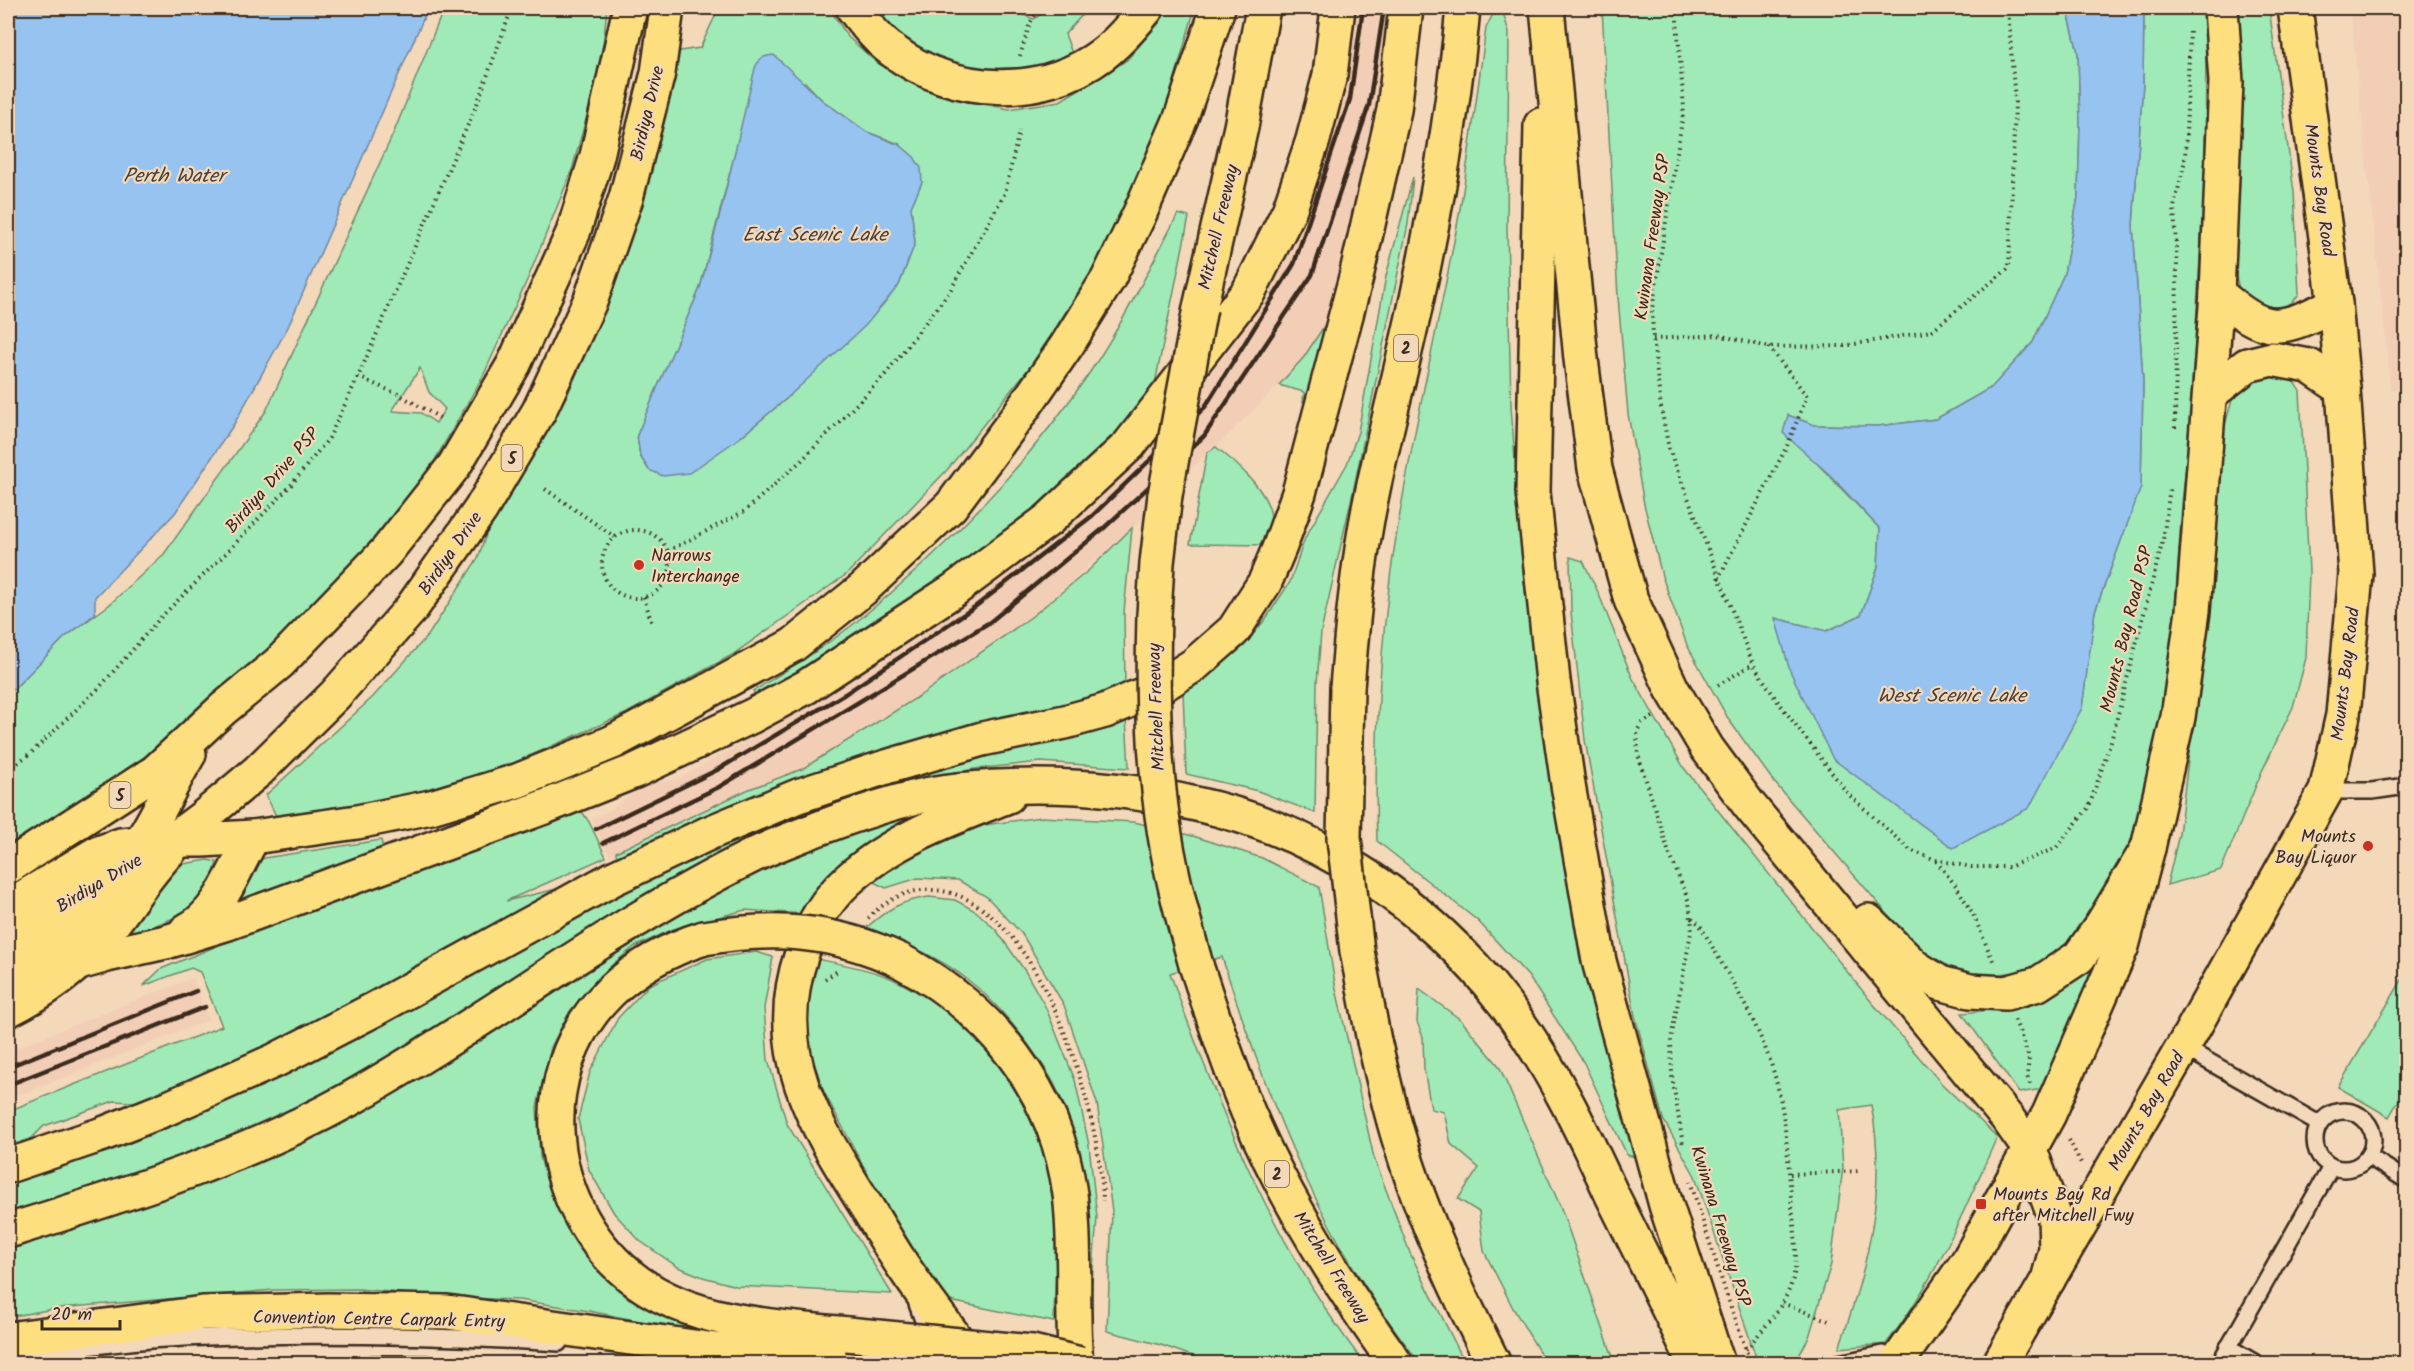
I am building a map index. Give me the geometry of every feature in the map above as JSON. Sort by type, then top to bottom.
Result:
[{"type":"main road","name":"5","points":[[8,867],[155,772],[223,709],[279,663],[386,552],[454,466],[514,364],[573,233],[597,156],[630,8]]},
{"type":"main road","name":"Birdiya Drive","points":[[8,939],[174,835],[258,771],[335,695],[411,609],[482,509],[539,411],[591,299],[626,198],[658,73],[667,8]]},
{"type":"main road","points":[[853,8],[863,22],[893,51],[930,72],[956,82],[1012,88],[1043,82],[1074,70],[1102,54],[1129,30],[1148,8]]},
{"type":"main road","points":[[8,907],[96,854],[121,845],[174,835],[254,837],[357,822],[431,807],[517,780],[613,742],[793,645],[863,589],[951,506],[1068,345],[1108,279],[1140,213],[1181,118],[1218,8]]},
{"type":"main road","name":"Mitchell Freeway","points":[[1263,8],[1241,127],[1200,308],[1165,495],[1154,615],[1153,721],[1160,800],[1173,875],[1196,965],[1248,1112],[1290,1200],[1350,1299],[1395,1364]]},
{"type":"main road","points":[[8,983],[166,942],[228,923],[547,806],[635,771],[806,687],[954,590],[1047,520],[1129,445],[1249,291],[1289,211],[1313,140],[1330,75],[1338,8]]},
{"type":"main road","points":[[8,1166],[102,1134],[168,1108],[276,1060],[375,1009],[614,878],[709,832],[798,796],[886,767],[982,739],[1065,723],[1106,711],[1158,688],[1194,665],[1234,630],[1265,582],[1299,494],[1356,277],[1394,110],[1406,8]]},
{"type":"main road","name":"2","points":[[1462,8],[1451,112],[1441,177],[1371,499],[1360,561],[1347,688],[1344,838],[1357,951],[1374,1041],[1402,1148],[1445,1263],[1494,1364]]},
{"type":"main road","points":[[1545,8],[1581,359],[1595,468],[1631,600],[1672,689],[1707,748],[1749,805],[2008,1119],[2030,1150],[2046,1188],[2055,1218],[2056,1250],[2048,1280]]},
{"type":"main road","points":[[1545,8],[1533,492],[1553,681],[1568,785],[1599,961],[1666,1205],[1728,1360]]},
{"type":"main road","points":[[1896,1363],[1968,1261],[2049,1114],[2122,946],[2148,848],[2178,717],[2193,611],[2217,293],[2226,82],[2221,8]]},
{"type":"main road","name":"Mounts Bay Road","points":[[2000,1364],[2183,1047],[2326,791],[2343,715],[2356,574],[2335,304],[2295,8]]},
{"type":"main road","points":[[2217,293],[2244,315],[2269,326],[2300,321],[2335,304]]},
{"type":"main road","points":[[2210,394],[2247,365],[2272,359],[2309,366],[2343,389]]},
{"type":"main road","points":[[8,1010],[37,995],[79,963],[99,941],[151,870],[174,835],[172,781],[194,746],[223,709]]},
{"type":"main road","points":[[8,1231],[201,1167],[272,1137],[343,1102],[451,1040],[651,910],[754,854],[864,811],[953,790],[1032,786],[1093,788],[1153,794],[1218,808],[1280,828],[1336,857],[1413,909],[1461,951],[1505,1004],[1547,1065],[1633,1234],[1695,1364]]},
{"type":"main road","points":[[974,1364],[907,1272],[826,1142],[802,1089],[791,1041],[791,993],[796,969],[808,936],[830,900],[846,881],[872,860],[917,834],[1032,786]]},
{"type":"main road","points":[[1749,805],[1915,967],[1940,983],[1970,991],[2006,993],[2038,984],[2079,957],[2101,926],[2148,848]]},
{"type":"main road","points":[[166,942],[195,927],[216,906],[238,862],[254,837]]},
{"type":"main road","points":[[8,977],[52,946],[96,901],[122,869]]},
{"type":"main road","points":[[795,1343],[757,1324],[704,1312],[658,1294],[639,1282],[602,1250],[590,1233],[575,1209],[561,1163],[556,1135],[560,1082],[578,1035],[595,1009],[630,975],[670,950],[704,938],[738,932],[764,931],[819,934],[870,947],[899,960],[942,985],[989,1026],[1032,1081],[1056,1138],[1070,1195],[1073,1245],[1072,1323],[1076,1364]]},
{"type":"main road","points":[[8,1339],[202,1313],[328,1310],[447,1312],[715,1350],[795,1343],[974,1364]]},
{"type":"main road","points":[[850,1349],[1032,1352],[1080,1364]]},
{"type":"lane","points":[[2326,791],[2372,791],[2406,786]]},
{"type":"lane","points":[[2183,1047],[2319,1124]]},
{"type":"lane","points":[[2350,1110],[2364,1117],[2371,1127],[2374,1144],[2361,1164],[2348,1169],[2331,1167],[2318,1155],[2314,1139],[2319,1124],[2333,1112],[2350,1110]]},
{"type":"lane","points":[[2368,1156],[2406,1180]]},
{"type":"lane","points":[[2218,1364],[2331,1167]]},
{"type":"lane","points":[[907,1272],[925,1330],[939,1364]]},
{"type":"lane","name":"Convention Centre Carpark Entry","points":[[8,1357],[164,1339],[280,1335],[451,1337],[715,1350]]},
{"type":"lane","points":[[2228,1347],[2257,1364]]},
{"type":"lane","points":[[1833,1364],[1883,1354],[1896,1363]]},
{"type":"lane","points":[[372,1364],[426,1364]]},
{"type":"path","name":"Birdiya Drive PSP","points":[[8,770],[32,752],[100,687],[161,617],[291,485],[328,438],[358,377],[477,104],[512,8]]},
{"type":"path","points":[[1019,58],[1030,23],[1040,8]]},
{"type":"path","name":"Kwinana Freeway PSP","points":[[1676,8],[1684,108],[1652,310],[1661,408],[1669,449],[1718,579],[1754,664]]},
{"type":"path","points":[[1653,339],[1718,335],[1768,347],[1844,346],[1931,331],[2008,268],[2015,103],[2007,8]]},
{"type":"path","points":[[2175,435],[2177,265],[2174,207],[2185,160],[2191,19]]},
{"type":"path","points":[[668,551],[745,512],[802,460],[884,376],[950,291],[1000,203],[1005,193],[1018,131]]},
{"type":"path","points":[[1718,579],[1787,446],[1807,396],[1768,347]]},
{"type":"path","points":[[358,377],[398,394],[442,419]]},
{"type":"path","name":"Mounts Bay Road PSP","points":[[1754,664],[1776,699],[1848,794],[1910,850],[1935,860],[1971,867],[2009,867],[2056,848],[2089,807],[2111,741],[2163,540],[2171,481]]},
{"type":"path","points":[[545,489],[615,537]]},
{"type":"path","points":[[638,530],[649,532],[660,540],[668,551],[669,575],[655,593],[632,598],[611,588],[602,567],[603,555],[615,537],[638,530]]},
{"type":"path","points":[[644,597],[652,624]]},
{"type":"path","points":[[1718,685],[1754,664]]},
{"type":"path","name":"Kwinana Freeway PSP","points":[[1653,717],[1642,723],[1637,731],[1638,755],[1668,850],[1689,902],[1692,918],[1671,1039],[1672,1076],[1683,1148]]},
{"type":"path","points":[[1935,860],[1956,886],[1972,912],[1998,970]]},
{"type":"path","points":[[1692,918],[1700,925],[1748,1013],[1762,1044],[1775,1080],[1790,1174],[1796,1248],[1794,1275],[1782,1303],[1767,1326],[1728,1360]]},
{"type":"path","points":[[2014,1018],[2029,1058],[2026,1076],[2030,1086]]},
{"type":"path","points":[[2068,1138],[2083,1167]]},
{"type":"path","name":"Kwinana Freeway PSP","points":[[1688,1170],[1725,1290],[1751,1364]]},
{"type":"path","points":[[1790,1174],[1860,1171]]},
{"type":"path","points":[[1782,1303],[1832,1322]]},
{"type":"shaded area","points":[[1355,8],[1397,8],[1377,138],[1330,317],[1304,357],[1279,385],[1132,528],[1031,617],[921,695],[802,769],[747,790],[609,856],[592,819],[614,808],[635,791],[652,784],[680,778],[809,707],[883,661],[966,604],[1027,557],[1076,515],[1137,457],[1224,356],[1243,323],[1348,63]]},
{"type":"shaded area","points":[[2350,8],[2406,8],[2406,388],[2391,390]]},
{"type":"shaded area","points":[[193,978],[208,1020],[28,1092],[8,1097],[8,1051]]},
{"type":"green space","points":[[444,8],[607,8],[601,64],[572,170],[528,278],[484,374],[432,465],[350,568],[272,653],[185,729],[47,824],[8,848],[8,695],[64,638],[109,605],[164,554],[266,411],[394,132]],"holes":[[[420,368],[429,392],[445,409],[436,423],[421,413],[392,411]]]},
{"type":"green space","points":[[719,8],[829,8],[848,37],[877,63],[912,82],[957,99],[1009,109],[1060,101],[1127,60],[1160,22],[1167,8],[1195,8],[1159,133],[1096,265],[1033,363],[947,470],[847,574],[732,655],[627,713],[477,779],[399,806],[277,818],[266,795],[373,697],[429,634],[478,558],[492,517],[568,394],[614,286],[680,51],[700,48]],"holes":[[[805,82],[822,100],[867,132],[900,144],[922,182],[911,207],[915,243],[899,285],[786,399],[738,439],[649,470],[640,456],[637,435],[700,288],[750,95]]]},
{"type":"green space","points":[[872,8],[1004,8],[1034,19],[1050,8],[1076,8],[1084,13],[1065,34],[1073,56],[1036,68],[1002,68],[977,73],[926,52],[882,22]]},
{"type":"green space","points":[[1496,8],[1502,8],[1509,33],[1507,226],[1511,406],[1524,583],[1551,773],[1640,1158],[1627,1155],[1584,1063],[1529,977],[1478,921],[1377,841],[1378,709],[1390,578],[1412,446],[1461,202],[1486,28]]},
{"type":"green space","points":[[1602,8],[2067,8],[2078,52],[2080,123],[2078,197],[2064,274],[2033,342],[1992,387],[1936,419],[1878,426],[1814,425],[1788,415],[1811,457],[1880,529],[1878,567],[1861,615],[1827,631],[1775,618],[2082,707],[2095,611],[2141,486],[2143,381],[2133,226],[2143,82],[2144,8],[2203,8],[2206,41],[2205,171],[2190,428],[2182,503],[2172,656],[2151,776],[2123,866],[2089,921],[2055,958],[2024,971],[1985,976],[1954,970],[1915,946],[1774,782],[1729,720],[1687,645],[1662,576],[1644,504],[1628,414],[1618,297]]},
{"type":"green space","points":[[2236,8],[2269,8],[2294,192],[2299,294],[2287,308],[2267,313],[2241,295],[2235,274],[2238,167]]},
{"type":"green space","points":[[1413,177],[1408,224],[1353,492],[1321,632],[1317,683],[1315,813],[1258,791],[1186,774],[1183,690],[1211,673],[1244,646],[1267,617],[1290,582],[1305,538],[1347,464],[1358,432],[1386,276]]},
{"type":"green space","points":[[1178,214],[1189,217],[1152,398],[1085,462],[1091,472],[1060,500],[760,702],[753,691],[830,641],[888,596],[951,537],[1011,474],[1039,441],[1090,372],[1114,334]]},
{"type":"green space","points":[[1330,317],[1315,406],[1303,402],[1304,392],[1279,385],[1304,357]]},
{"type":"green space","points":[[2268,373],[2290,376],[2300,391],[2309,572],[2306,658],[2293,707],[2262,771],[2221,870],[2167,885],[2179,834],[2202,646],[2225,425],[2232,400],[2249,379]]},
{"type":"green space","points":[[1216,447],[1249,477],[1264,496],[1271,516],[1269,545],[1190,544],[1207,453]]},
{"type":"green space","points":[[1132,528],[1124,612],[1125,686],[941,735],[617,863],[616,852],[747,790],[802,769],[921,695],[1031,617],[1089,570]]},
{"type":"green space","points":[[1570,557],[1583,561],[1632,677],[1684,768],[1869,999],[1942,1084],[1997,1137],[1948,1244],[1920,1296],[1886,1344],[1839,1348],[1866,1259],[1876,1198],[1876,1136],[1871,1105],[1839,1110],[1843,1167],[1831,1264],[1809,1337],[1795,1363],[1758,1363],[1695,1176],[1663,1119],[1635,1016],[1585,740],[1571,612]]},
{"type":"green space","points":[[1126,718],[1129,768],[1041,762],[974,769],[886,787],[820,807],[763,831],[696,866],[629,906],[390,1061],[286,1115],[173,1164],[8,1219],[8,1178],[617,885],[889,775]]},
{"type":"green space","points":[[950,804],[806,914],[745,910],[674,929],[634,947],[612,965],[570,1011],[551,1047],[537,1107],[540,1157],[551,1195],[570,1233],[594,1266],[628,1298],[710,1335],[519,1300],[443,1297],[359,1289],[274,1290],[59,1308],[8,1317],[8,1243],[382,1092],[706,897],[839,830]]},
{"type":"green space","points":[[579,807],[606,857],[506,901],[565,887],[373,997],[152,1103],[114,1101],[44,1126],[19,1151],[8,1155],[8,1111],[222,1026],[200,972],[191,968],[143,986],[161,969],[278,921]]},
{"type":"green space","points":[[1041,817],[1134,822],[1193,836],[1262,858],[1319,887],[1335,984],[1374,1158],[1410,1253],[1465,1363],[1420,1363],[1385,1317],[1354,1269],[1302,1170],[1279,1118],[1222,957],[1170,973],[1229,1126],[1276,1225],[1332,1319],[1364,1363],[1212,1363],[1161,1345],[1107,1331],[1112,1211],[1097,1103],[1064,1005],[1022,934],[987,897],[958,880],[918,878],[886,888],[865,878],[908,855],[984,825]]},
{"type":"green space","points":[[381,840],[384,854],[225,914],[253,864],[264,858]]},
{"type":"green space","points":[[208,860],[217,862],[215,869],[220,871],[202,900],[184,914],[113,942],[177,865]]},
{"type":"green space","points":[[929,897],[955,900],[977,912],[997,931],[1025,971],[1046,1008],[1075,1080],[1089,1145],[1097,1217],[1091,1295],[1087,1209],[1079,1153],[1061,1099],[1048,1073],[1007,1017],[976,987],[956,971],[932,957],[867,927],[895,907]]},
{"type":"green space","points":[[2111,945],[2075,1025],[2042,1089],[2019,1093],[1962,1013],[2011,1008]]},
{"type":"green space","points":[[756,952],[773,957],[764,1008],[768,1060],[787,1124],[892,1294],[736,1286],[678,1267],[640,1241],[614,1213],[589,1170],[578,1119],[590,1072],[618,1018],[649,985],[707,959]]},
{"type":"green space","points":[[812,958],[878,974],[899,982],[931,1001],[960,1023],[1007,1077],[1025,1108],[1039,1142],[1049,1177],[1056,1226],[1054,1322],[945,1300],[871,1180],[824,1092],[804,1033]]},
{"type":"green space","points":[[2402,980],[2406,982],[2406,1087],[2389,1117],[2338,1087]]},
{"type":"green space","points":[[1419,989],[1461,1020],[1499,1066],[1561,1208],[1615,1363],[1546,1363],[1513,1308],[1484,1251],[1479,1212],[1458,1199],[1479,1168],[1451,1144],[1444,1112],[1431,1109],[1424,1069],[1423,1037],[1417,1022]]},
{"type":"water","name":"Perth Water","points":[[8,8],[428,8],[288,327],[234,424],[175,513],[95,597],[95,614],[64,638],[8,695]]},
{"type":"water","name":"West Scenic Lake","points":[[2067,8],[2144,8],[2143,82],[2133,225],[2143,381],[2141,487],[2095,611],[2082,708],[2029,808],[1953,848],[1833,759],[1790,671],[1775,618],[1827,631],[1861,615],[1878,567],[1880,529],[1830,475],[1783,433],[1788,415],[1814,425],[1878,426],[1936,419],[1992,387],[2033,342],[2064,274],[2078,197],[2080,123],[2078,52]]},
{"type":"water","name":"East Scenic Lake","points":[[774,55],[822,100],[867,132],[900,145],[914,157],[921,168],[922,182],[911,207],[915,243],[899,285],[865,326],[786,399],[738,439],[689,473],[663,476],[649,470],[640,456],[637,435],[700,288],[755,68],[762,58]]},
{"type":"railway","points":[[596,829],[717,770],[845,694],[976,606],[1092,516],[1205,407],[1294,264],[1350,99],[1363,8]]},
{"type":"railway","points":[[603,843],[719,787],[990,622],[1104,528],[1204,436],[1312,275],[1369,105],[1384,8]]},
{"type":"railway","points":[[8,1067],[196,991]]},
{"type":"railway","points":[[8,1085],[205,1007]]},
{"type":"place","name":"Narrows Interchange","points":[[639,565]]},
{"type":"place","name":"Mounts Bay Liquor","points":[[2368,846]]},
{"type":"place","name":"Mounts Bay Rd after Mitchell Fwy","points":[[1981,1204]]}]
